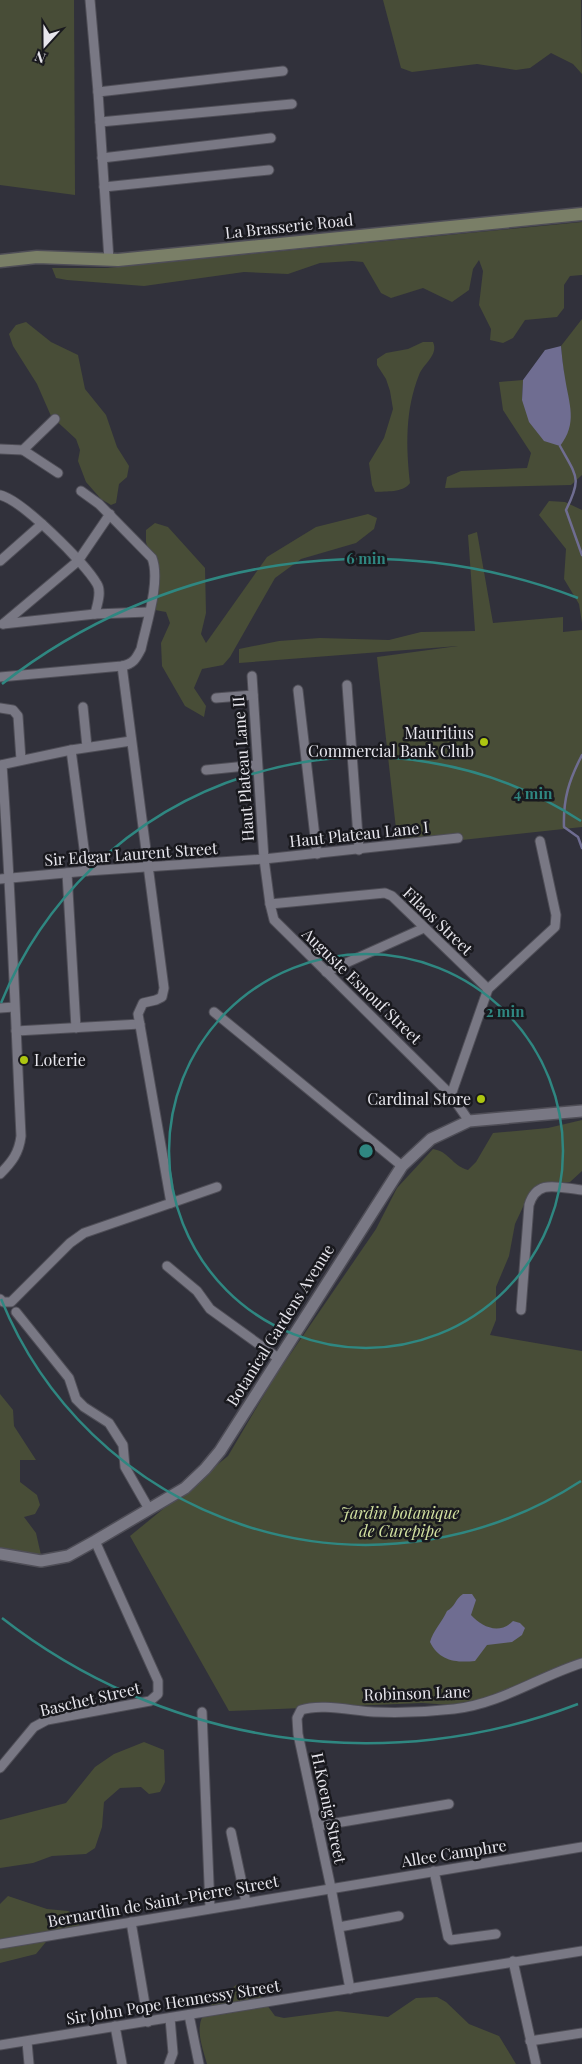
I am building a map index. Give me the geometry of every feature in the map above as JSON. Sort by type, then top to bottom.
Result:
[{"type":"main road","name":"La Brasserie Road","points":[[0,261],[37,257],[109,260],[582,214]]},
{"type":"street","points":[[90,0],[109,260]]},
{"type":"street","points":[[98,92],[283,71]]},
{"type":"street","points":[[100,122],[292,104]]},
{"type":"street","points":[[102,158],[271,138]]},
{"type":"street","points":[[104,187],[269,170]]},
{"type":"street","points":[[23,450],[55,419]]},
{"type":"street","points":[[0,449],[23,450],[58,473]]},
{"type":"street","points":[[0,677],[122,666],[129,665],[137,658],[155,572],[152,558],[110,514],[81,491]]},
{"type":"street","points":[[0,495],[8,498],[42,524],[78,561],[97,585],[99,592],[95,614]]},
{"type":"street","points":[[2,624],[78,561],[110,514]]},
{"type":"street","points":[[0,560],[42,524]]},
{"type":"street","points":[[2,624],[95,614],[148,612]]},
{"type":"street","points":[[122,666],[164,988],[162,997],[143,1003],[138,1014],[171,1203]]},
{"type":"street","name":"Haut Plateau Lane II","points":[[252,676],[264,859]]},
{"type":"street","points":[[347,685],[359,850]]},
{"type":"street","points":[[298,690],[317,854]]},
{"type":"street","points":[[216,698],[253,695]]},
{"type":"street","points":[[83,706],[87,747]]},
{"type":"street","points":[[0,708],[13,710],[18,716],[21,760]]},
{"type":"street","points":[[0,1174],[14,1159],[19,1149],[21,1136],[14,1007],[11,878],[1,765],[87,747],[131,741]]},
{"type":"street","points":[[72,750],[87,871]]},
{"type":"street","points":[[206,770],[258,765]]},
{"type":"street","name":"Haut Plateau Lane I","points":[[264,859],[458,838]]},
{"type":"street","points":[[452,1095],[488,989],[555,927],[556,915],[540,841]]},
{"type":"street","name":"Sir Edgar Laurent Street","points":[[0,879],[264,859]]},
{"type":"street","name":"Auguste Esnouf Street","points":[[264,859],[274,920],[452,1095],[469,1121]]},
{"type":"street","points":[[67,873],[76,1028]]},
{"type":"street","name":"Filaos Street","points":[[270,904],[384,893],[398,901],[488,989]]},
{"type":"street","points":[[326,972],[424,928]]},
{"type":"street","points":[[0,1008],[14,1007]]},
{"type":"street","points":[[214,1012],[402,1166]]},
{"type":"street","points":[[16,1031],[140,1024]]},
{"type":"street","name":"Botanical Gardens Avenue","points":[[0,1554],[28,1560],[48,1560],[68,1556],[185,1488],[205,1469],[220,1451],[402,1166],[431,1138],[469,1121],[582,1111]]},
{"type":"street","points":[[521,1310],[529,1205],[532,1195],[544,1186],[582,1190]]},
{"type":"street","points":[[0,1299],[2,1302],[11,1302],[70,1243],[84,1233],[217,1187]]},
{"type":"street","points":[[167,1266],[197,1291],[210,1309],[278,1358]]},
{"type":"street","points":[[16,1312],[69,1378],[76,1399],[109,1423],[123,1445],[125,1467],[149,1509]]},
{"type":"street","name":"Baschet Street","points":[[0,1768],[34,1727],[47,1720],[150,1701],[158,1694],[158,1681],[95,1541]]},
{"type":"street","name":"Robinson Lane","points":[[298,1734],[297,1718],[302,1710],[306,1708],[376,1712],[437,1710],[477,1706],[501,1698],[582,1663]]},
{"type":"street","points":[[202,1712],[210,1908]]},
{"type":"street","name":"H.Koenig Street","points":[[298,1734],[339,1927],[350,1989]]},
{"type":"street","points":[[318,1826],[448,1804]]},
{"type":"street","points":[[231,1832],[246,1902]]},
{"type":"street","name":"Allee Camphre","points":[[331,1888],[582,1847]]},
{"type":"street","points":[[434,1871],[448,1937],[451,1940],[496,1934]]},
{"type":"street","name":"Bernardin de Saint-Pierre Street","points":[[0,1944],[331,1888]]},
{"type":"street","points":[[339,1927],[399,1916]]},
{"type":"street","points":[[130,1922],[148,2022]]},
{"type":"street","name":"Sir John Pope Hennessy Street","points":[[0,2046],[582,1951]]},
{"type":"street","points":[[513,1961],[536,2064]]},
{"type":"street","points":[[189,2015],[198,2064]]},
{"type":"street","points":[[169,2064],[173,2053],[170,2018]]},
{"type":"street","points":[[115,2026],[122,2064]]},
{"type":"street","points":[[530,2041],[582,2033]]},
{"type":"street","points":[[26,2042],[29,2064]]},
{"type":"green space","points":[[0,0],[74,0],[75,195],[0,185]]},
{"type":"green space","points":[[383,0],[581,0],[582,74],[573,64],[551,53],[530,68],[516,70],[477,64],[412,72],[401,68]]},
{"type":"green space","points":[[582,222],[582,275],[570,276],[564,285],[564,308],[557,317],[525,320],[513,338],[503,343],[490,340],[491,329],[479,305],[483,271],[479,260],[473,269],[469,290],[452,302],[423,288],[391,298],[381,293],[363,262],[352,261],[320,263],[288,274],[244,272],[144,286],[56,278],[52,268],[107,268]]},
{"type":"green space","points":[[582,319],[582,475],[571,485],[445,488],[447,477],[461,471],[527,468],[531,453],[503,410],[499,382],[523,380],[522,400],[564,377],[561,346]]},
{"type":"green space","points":[[26,322],[51,342],[78,355],[85,389],[106,415],[117,447],[129,466],[127,477],[119,484],[116,503],[111,505],[101,499],[86,482],[78,461],[80,450],[76,439],[51,416],[37,384],[13,346],[9,334],[16,325]]},
{"type":"green space","points":[[423,342],[433,342],[434,351],[419,375],[411,402],[407,442],[410,483],[399,490],[375,492],[372,485],[369,463],[384,438],[393,409],[390,391],[386,379],[377,365],[377,359],[386,353],[408,349]]},
{"type":"green space","points":[[549,501],[565,502],[582,510],[582,623],[579,604],[564,579],[566,549],[539,515]]},
{"type":"green space","points":[[368,514],[377,518],[374,529],[356,543],[301,559],[275,578],[230,657],[223,665],[202,669],[194,688],[206,706],[204,717],[185,706],[162,666],[161,643],[170,623],[166,612],[155,610],[153,565],[146,542],[146,530],[155,523],[168,527],[205,568],[206,613],[201,634],[206,643],[267,557],[316,527]]},
{"type":"green space","name":"Mauritius Commercial Bank Club","points":[[477,532],[493,623],[563,617],[563,632],[582,630],[582,827],[398,847],[377,657],[458,646],[239,663],[239,649],[279,641],[320,638],[389,640],[421,632],[475,631],[468,535]]},
{"type":"green space","name":"Jardin botanique de Curepipe","points":[[582,1120],[582,1171],[570,1182],[538,1186],[529,1194],[515,1224],[509,1256],[496,1287],[496,1320],[490,1335],[582,1351],[582,1659],[478,1701],[452,1705],[422,1703],[229,1711],[130,1536],[228,1456],[274,1378],[376,1229],[397,1188],[433,1149],[443,1153],[462,1168],[468,1170],[476,1162],[493,1133],[548,1128]]},
{"type":"green space","points":[[0,1394],[13,1410],[14,1426],[36,1460],[20,1460],[20,1482],[37,1495],[40,1505],[35,1514],[24,1517],[36,1533],[41,1555],[19,1556],[0,1547]]},
{"type":"green space","points":[[144,1742],[164,1750],[165,1782],[160,1792],[149,1794],[141,1787],[120,1788],[104,1802],[102,1827],[95,1848],[86,1854],[52,1856],[33,1863],[0,1868],[0,1820],[66,1803],[95,1767],[114,1754]]},
{"type":"green space","points":[[8,1896],[47,1909],[68,1911],[77,1916],[80,1927],[50,1937],[36,1954],[0,1963],[0,1904]]},
{"type":"green space","points":[[236,1985],[256,1990],[275,2016],[284,2018],[337,2011],[388,2017],[416,1998],[437,1997],[446,2002],[469,2024],[499,2036],[516,2064],[207,2064],[200,2035],[202,2019],[214,2002]]},
{"type":"water","points":[[561,346],[571,421],[566,438],[560,446],[544,441],[529,422],[522,400],[523,380],[545,350]]},
{"type":"water","points":[[463,1594],[472,1594],[476,1600],[471,1615],[480,1623],[491,1628],[502,1628],[513,1621],[520,1623],[525,1628],[522,1635],[512,1642],[487,1645],[475,1661],[461,1662],[443,1657],[430,1642],[447,1611]]},
{"type":"waterway","points":[[560,446],[574,471],[576,484],[566,510],[582,555]]},
{"type":"waterway","points":[[582,755],[568,790],[564,817],[564,827],[578,837],[582,848]]},
{"type":"place","name":"Mauritius Commercial Bank Club","points":[[484,742]]},
{"type":"place","name":"Loterie","points":[[24,1060]]},
{"type":"place","name":"Cardinal Store","points":[[481,1099]]}]
